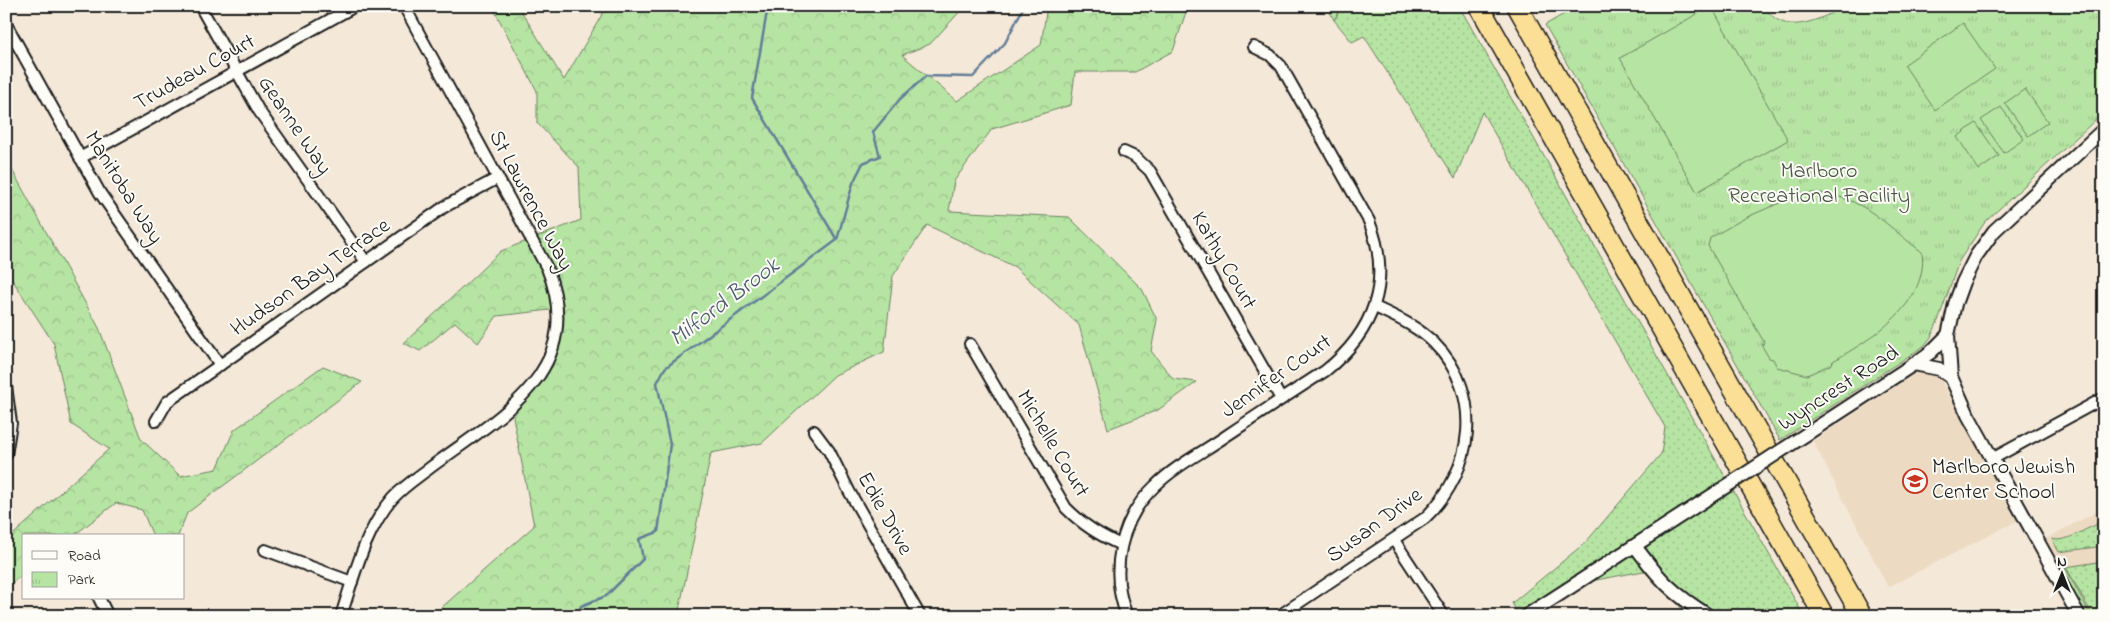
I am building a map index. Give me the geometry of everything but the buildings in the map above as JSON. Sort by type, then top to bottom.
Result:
[{"type":"highway","points":[[1479,6],[1824,616]]},
{"type":"highway","points":[[1517,6],[1862,616]]},
{"type":"street","name":"Geanne Way","points":[[200,6],[259,111],[366,262]]},
{"type":"street","name":"Trudeau Court","points":[[80,158],[355,6]]},
{"type":"street","name":"St Lawrence Way","points":[[341,616],[372,529],[383,511],[393,498],[412,481],[519,402],[540,376],[553,350],[556,336],[558,310],[552,280],[541,255],[404,6]]},
{"type":"street","name":"Manitoba Way","points":[[6,24],[112,212],[220,365]]},
{"type":"street","name":"Jennifer Court","points":[[1127,616],[1119,585],[1121,545],[1137,507],[1156,485],[1342,358],[1358,338],[1375,308],[1380,277],[1379,262],[1376,242],[1369,221],[1280,66],[1270,55],[1254,47]]},
{"type":"street","points":[[2079,616],[1992,459],[1951,377],[1948,335],[1955,304],[1963,282],[1985,242],[2004,221],[2104,129]]},
{"type":"street","name":"Kathy Court","points":[[1124,152],[1135,157],[1150,171],[1281,399]]},
{"type":"street","name":"Hudson Bay Terrace","points":[[156,421],[167,402],[444,207],[498,178]]},
{"type":"street","name":"Susan Drive","points":[[1278,616],[1394,540],[1429,513],[1450,488],[1460,468],[1465,451],[1467,413],[1458,378],[1439,348],[1414,327],[1375,308]]},
{"type":"street","name":"Wyncrest Road","points":[[1526,616],[1914,364],[1931,352],[1948,335]]},
{"type":"street","name":"Michelle Court","points":[[970,344],[1063,504],[1085,526],[1121,545]]},
{"type":"street","points":[[1914,364],[1938,369],[1951,377]]},
{"type":"street","points":[[6,386],[11,423],[6,455]]},
{"type":"street","points":[[1992,459],[2104,398]]},
{"type":"street","name":"Edie Drive","points":[[814,431],[829,451],[849,491],[920,616]]},
{"type":"street","points":[[1394,540],[1444,616]]},
{"type":"street","points":[[1635,546],[1665,585],[1676,595],[1709,616]]},
{"type":"street","points":[[265,550],[352,582]]},
{"type":"street","points":[[100,600],[108,616]]},
{"type":"shaded area","name":"Marlboro Jewish Center School","points":[[1919,371],[1933,371],[1939,377],[2017,521],[1888,587],[1813,441]]},
{"type":"shaded area","points":[[2104,508],[2104,616],[2087,616],[2045,539]]},
{"type":"green space","points":[[492,6],[518,6],[564,80],[607,6],[965,6],[930,44],[902,55],[957,101],[1041,45],[1047,6],[1188,6],[1173,51],[1135,72],[1075,72],[1071,105],[992,129],[954,181],[949,211],[1069,217],[1142,289],[1157,320],[1151,351],[1173,379],[1197,382],[1158,410],[1108,429],[1079,325],[1015,267],[927,225],[893,276],[884,352],[835,375],[762,443],[711,453],[678,616],[432,616],[534,526],[513,417],[556,351],[559,309],[497,316],[478,343],[455,322],[420,351],[404,343],[501,251],[581,220],[579,167],[537,123],[537,91]]},
{"type":"green space","points":[[1327,6],[1342,6],[1334,20]]},
{"type":"green space","points":[[1342,6],[1459,6],[1804,616],[1688,616],[1649,570],[1575,584],[1526,616],[1519,616],[1512,603],[1586,542],[1661,454],[1665,427],[1482,112],[1455,178],[1364,36],[1352,42],[1334,20]]},
{"type":"green space","name":"Marlboro Recreational Facility","points":[[1578,6],[1764,6],[1772,16],[1782,22],[1792,24],[1814,20],[1847,6],[2104,6],[2104,112],[1985,222],[1959,261],[1938,321],[1931,337],[1924,346],[1780,440],[1545,25]]},
{"type":"green space","points":[[1711,6],[1788,140],[1697,192],[1620,58]]},
{"type":"green space","points":[[1963,23],[1995,69],[1935,110],[1904,65]]},
{"type":"green space","points":[[2025,89],[2048,122],[2028,136],[2005,103]]},
{"type":"green space","points":[[2001,107],[2024,139],[2004,153],[1981,120]]},
{"type":"green space","points":[[1976,123],[1999,156],[1979,170],[1957,137]]},
{"type":"green space","points":[[6,159],[99,328],[141,439],[180,476],[217,469],[234,430],[323,366],[362,382],[187,513],[179,534],[152,534],[142,510],[116,503],[76,534],[22,534],[22,575],[6,587],[6,541],[109,449],[71,424],[54,344],[6,270]]},
{"type":"green space","points":[[1802,193],[1822,194],[1854,202],[1868,210],[1922,252],[1922,270],[1917,287],[1895,317],[1864,342],[1833,361],[1832,364],[1807,375],[1777,367],[1773,359],[1769,358],[1762,346],[1764,342],[1708,246],[1710,238],[1745,218]]},
{"type":"green space","points":[[2104,513],[2104,546],[2059,552],[2052,539],[2068,538],[2096,525],[2099,516]]},
{"type":"green space","points":[[2104,561],[2104,616],[2093,616],[2066,567]]},
{"type":"green space","points":[[2065,567],[2091,616],[2086,616],[2063,573]]},
{"type":"waterway","name":"Milford Brook","points":[[577,616],[581,606],[606,596],[643,559],[639,539],[658,532],[670,444],[657,383],[665,368],[837,240],[752,98],[768,6]]},
{"type":"waterway","points":[[837,240],[853,183],[863,163],[880,156],[873,132],[900,99],[926,76],[973,77],[1005,43],[1024,6]]},
{"type":"place","name":"Marlboro Jewish Center School","points":[[1915,481]]}]
